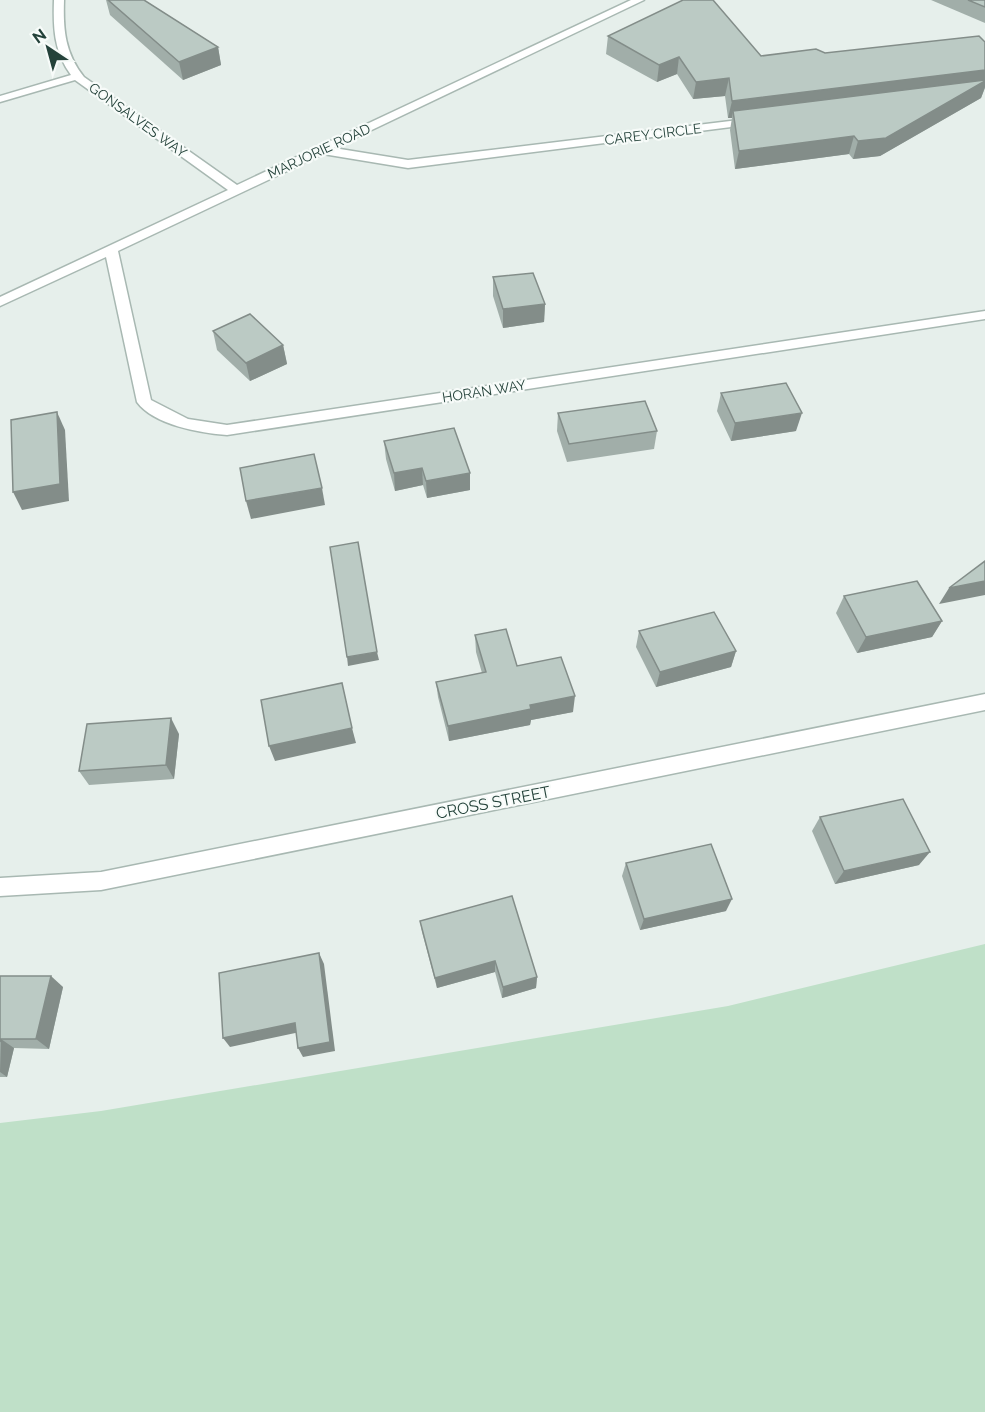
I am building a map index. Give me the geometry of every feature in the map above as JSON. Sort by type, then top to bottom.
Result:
[{"type":"street","name":"GONSALVES WAY","points":[[58,0],[60,46],[66,62],[78,76],[236,190]]},
{"type":"street","name":"MARJORIE ROAD","points":[[0,302],[639,0]]},
{"type":"street","points":[[0,99],[78,76]]},
{"type":"street","name":"CAREY CIRCLE","points":[[322,150],[408,164],[771,119]]},
{"type":"street","name":"HORAN WAY","points":[[111,249],[144,402],[165,417],[189,427],[227,430],[985,315]]},
{"type":"street","name":"CROSS STREET","points":[[0,887],[101,881],[985,702]]},
{"type":"green space","points":[[985,944],[985,1412],[0,1412],[0,1123],[101,1111],[728,1006]]},
{"type":"building","points":[[108,0],[144,0],[218,47],[179,62]]},
{"type":"building","points":[[683,0],[713,0],[761,56],[816,49],[825,53],[979,36],[985,42],[985,70],[732,101],[729,78],[696,82],[679,57],[659,65],[608,36]]},
{"type":"building","points":[[968,0],[985,0],[985,7]]},
{"type":"building","points":[[985,80],[886,138],[858,141],[854,136],[739,151],[733,111]]},
{"type":"building","points":[[533,273],[545,304],[503,309],[493,277]]},
{"type":"building","points":[[250,314],[283,345],[246,363],[213,331]]},
{"type":"building","points":[[786,383],[802,413],[735,423],[721,393]]},
{"type":"building","points":[[645,401],[657,431],[569,444],[558,413]]},
{"type":"building","points":[[57,412],[60,484],[13,492],[11,420]]},
{"type":"building","points":[[454,428],[470,473],[426,481],[422,468],[394,473],[384,441]]},
{"type":"building","points":[[314,454],[322,488],[246,501],[240,468]]},
{"type":"building","points":[[358,542],[377,652],[347,657],[330,547]]},
{"type":"building","points":[[985,561],[985,581],[949,588]]},
{"type":"building","points":[[917,581],[942,621],[866,637],[844,596]]},
{"type":"building","points":[[714,612],[736,651],[660,672],[639,631]]},
{"type":"building","points":[[506,629],[517,666],[561,657],[575,696],[530,705],[531,709],[448,726],[436,682],[486,672],[475,635]]},
{"type":"building","points":[[342,683],[352,728],[269,746],[261,700]]},
{"type":"building","points":[[171,718],[166,765],[79,771],[87,724]]},
{"type":"building","points":[[903,799],[930,852],[844,871],[820,817]]},
{"type":"building","points":[[711,844],[732,899],[644,919],[626,863]]},
{"type":"building","points":[[512,896],[537,977],[503,987],[495,961],[435,978],[420,921]]},
{"type":"building","points":[[319,953],[330,1042],[298,1048],[295,1023],[223,1038],[219,973]]},
{"type":"building","points":[[0,976],[51,976],[36,1039],[1,1039],[0,1042]]}]
